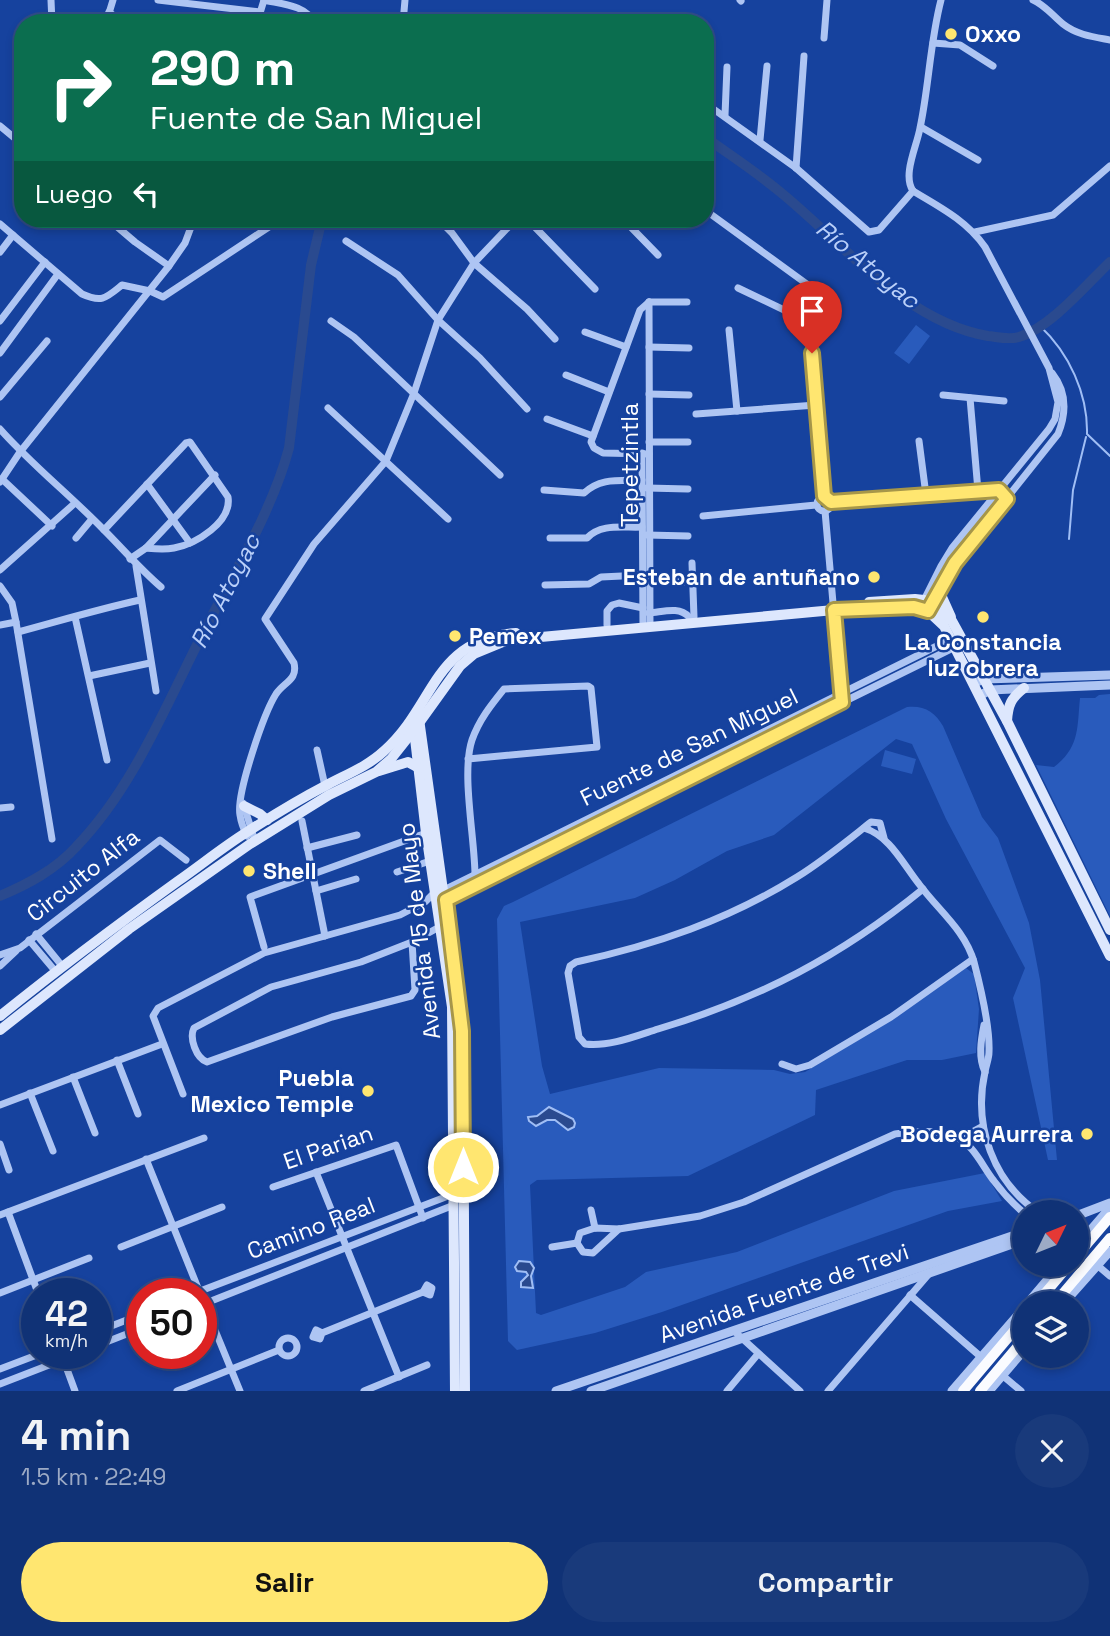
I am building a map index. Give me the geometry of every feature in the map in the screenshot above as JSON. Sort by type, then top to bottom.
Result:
[{"type":"main road","points":[[940,587],[979,681],[1110,956]]},
{"type":"main road","points":[[0,1016],[248,832],[325,786],[370,763],[415,721],[460,666],[485,649],[508,640],[646,620],[915,599],[952,621]]},
{"type":"main road","points":[[926,606],[944,626],[979,681]]},
{"type":"main road","points":[[376,772],[391,759],[415,721],[434,681],[454,656],[470,645],[504,634],[646,620],[834,607]]},
{"type":"main road","points":[[1007,721],[1008,707],[1013,696],[1024,688]]},
{"type":"main road","points":[[985,692],[1007,721],[1110,930]]},
{"type":"main road","name":"Avenida 15 de Mayo","points":[[415,721],[419,768],[431,831],[430,861],[440,896]]},
{"type":"main road","name":"Avenida 15 de Mayo","points":[[415,721],[444,925],[452,1007],[460,1194],[455,1391]]},
{"type":"main road","points":[[0,1030],[129,929],[329,794],[376,772],[408,762],[419,768]]},
{"type":"main road","points":[[243,803],[267,820]]},
{"type":"main road","name":"Avenida 15 de Mayo","points":[[460,1194],[449,1208],[459,1240],[465,1391]]},
{"type":"main road","points":[[1089,1241],[1110,1217]]},
{"type":"main road","points":[[1067,1291],[1101,1257],[1110,1238]]},
{"type":"main road","points":[[1041,1291],[1044,1284]]},
{"type":"main road","points":[[1006,1328],[1012,1325]]},
{"type":"main road","points":[[962,1391],[1012,1332]]},
{"type":"main road","points":[[980,1391],[1012,1360]]},
{"type":"street","points":[[112,14],[109,12],[113,0]]},
{"type":"street","points":[[158,0],[260,12],[264,0],[309,14]]},
{"type":"street","points":[[824,38],[827,0]]},
{"type":"street","points":[[926,606],[955,563],[1058,434],[1063,422],[1065,402],[1062,390],[975,232],[913,191],[909,181],[921,127],[941,0]]},
{"type":"street","points":[[1032,0],[1078,33],[1110,40]]},
{"type":"street","points":[[933,43],[960,45],[993,66]]},
{"type":"street","points":[[796,168],[804,56]]},
{"type":"street","points":[[760,140],[767,66]]},
{"type":"street","points":[[725,115],[727,67]]},
{"type":"street","points":[[714,108],[796,168],[869,232],[879,230],[913,191]]},
{"type":"street","points":[[0,126],[14,138]]},
{"type":"street","points":[[921,127],[978,160]]},
{"type":"street","points":[[975,232],[1053,215],[1110,166]]},
{"type":"street","points":[[714,217],[826,298]]},
{"type":"street","points":[[0,224],[82,294],[95,300],[106,298],[122,285],[150,291],[163,297],[267,228]]},
{"type":"street","points":[[118,228],[170,266]]},
{"type":"street","points":[[52,526],[1,480],[20,452],[170,266],[186,243],[191,228]]},
{"type":"street","points":[[447,228],[474,263],[527,309],[555,339]]},
{"type":"street","points":[[253,843],[248,832],[243,803],[243,780],[276,694],[296,672],[295,663],[265,619],[314,544],[386,461],[414,393],[439,320],[474,263],[507,228]]},
{"type":"street","points":[[536,228],[595,289]]},
{"type":"street","points":[[632,228],[658,255]]},
{"type":"street","points":[[0,252],[13,234]]},
{"type":"street","points":[[346,241],[389,267],[527,409]]},
{"type":"street","points":[[0,321],[45,262]]},
{"type":"street","points":[[0,353],[58,274]]},
{"type":"street","points":[[738,288],[802,316],[807,321],[810,328],[824,496],[831,502],[999,490]]},
{"type":"street","points":[[646,454],[598,452],[591,442],[640,310],[649,302],[687,302]]},
{"type":"street","name":"Tepetzintla","points":[[646,620],[645,486],[649,442],[649,302]]},
{"type":"street","points":[[331,321],[354,337],[500,475]]},
{"type":"street","points":[[729,330],[737,411]]},
{"type":"street","points":[[585,332],[626,347]]},
{"type":"street","points":[[0,397],[47,341]]},
{"type":"street","points":[[649,347],[689,348]]},
{"type":"street","points":[[926,606],[940,566],[952,548],[1055,419],[1058,402],[1049,368]]},
{"type":"street","points":[[566,375],[609,392]]},
{"type":"street","points":[[649,394],[689,395]]},
{"type":"street","points":[[943,396],[1004,401]]},
{"type":"street","points":[[970,398],[978,491]]},
{"type":"street","points":[[696,414],[816,405]]},
{"type":"street","points":[[328,408],[448,519]]},
{"type":"street","points":[[547,419],[593,436]]},
{"type":"street","points":[[0,429],[20,452],[104,530],[133,563],[161,587]]},
{"type":"street","points":[[919,441],[926,495]]},
{"type":"street","points":[[104,530],[186,443],[190,442],[228,497],[227,513],[210,530],[190,543],[163,550],[146,548]]},
{"type":"street","points":[[649,442],[688,442]]},
{"type":"street","points":[[133,563],[215,475]]},
{"type":"street","points":[[544,490],[584,493],[594,484],[605,481],[688,489]]},
{"type":"street","points":[[147,484],[190,543]]},
{"type":"street","points":[[999,490],[1007,499]]},
{"type":"street","points":[[817,505],[824,496]]},
{"type":"street","points":[[825,511],[829,510],[831,502]]},
{"type":"street","points":[[0,570],[75,503]]},
{"type":"street","points":[[817,505],[820,510],[825,511]]},
{"type":"street","points":[[703,516],[817,505]]},
{"type":"street","points":[[825,511],[841,698]]},
{"type":"street","points":[[76,538],[92,519]]},
{"type":"street","points":[[550,538],[587,538],[594,530],[603,528],[688,536]]},
{"type":"street","points":[[133,563],[156,691]]},
{"type":"street","points":[[691,617],[692,563]]},
{"type":"street","points":[[545,585],[589,584],[601,576],[683,582]]},
{"type":"street","points":[[0,586],[12,603],[16,622],[52,839]]},
{"type":"street","points":[[18,632],[85,612],[140,600]]},
{"type":"street","points":[[607,625],[607,611],[612,605],[619,603],[646,620]]},
{"type":"street","points":[[75,617],[107,761]]},
{"type":"street","points":[[0,625],[16,622]]},
{"type":"street","name":"Fuente de San Miguel","points":[[440,896],[475,874],[953,643]]},
{"type":"street","points":[[89,676],[150,663]]},
{"type":"street","points":[[979,681],[1110,675]]},
{"type":"street","points":[[985,692],[1110,685]]},
{"type":"street","points":[[468,759],[597,747],[592,688],[504,689],[485,712],[472,740],[468,759],[474,885]]},
{"type":"street","name":"Fuente de San Miguel","points":[[440,896],[474,885],[841,698]]},
{"type":"street","points":[[317,750],[325,786]]},
{"type":"street","points":[[0,808],[11,807]]},
{"type":"street","points":[[302,821],[325,936]]},
{"type":"street","points":[[923,889],[844,948],[771,988],[709,1014],[637,1035],[596,1045],[585,1044],[579,1037],[568,973],[570,966],[576,962],[675,936],[721,918],[799,876],[871,822],[880,823],[884,838],[950,920],[973,959],[985,1022],[981,1052],[985,1072],[983,1126],[989,1151],[999,1172],[1023,1200]]},
{"type":"street","points":[[264,947],[250,897],[431,831]]},
{"type":"street","points":[[307,848],[357,835]]},
{"type":"street","name":"Circuito Alfa","points":[[0,954],[20,948],[160,840],[186,859]]},
{"type":"street","points":[[397,872],[430,861]]},
{"type":"street","points":[[316,891],[356,879]]},
{"type":"street","points":[[183,1094],[153,1016],[158,1008],[264,953],[400,915],[440,896]]},
{"type":"street","points":[[412,942],[415,990],[411,996],[332,1017],[207,1062],[201,1060],[191,1032],[271,987],[361,962],[412,942],[444,925]]},
{"type":"street","points":[[37,934],[59,970]]},
{"type":"street","points":[[29,940],[59,970]]},
{"type":"street","points":[[0,966],[20,948]]},
{"type":"street","points":[[782,1064],[796,1069],[810,1065],[891,1017],[973,959]]},
{"type":"street","points":[[0,1105],[162,1044]]},
{"type":"street","points":[[117,1060],[138,1114]]},
{"type":"street","points":[[73,1077],[94,1133]]},
{"type":"street","points":[[30,1093],[53,1151]]},
{"type":"street","points":[[963,1141],[983,1126]]},
{"type":"street","points":[[577,1243],[580,1233],[595,1228],[620,1229],[700,1216],[744,1202],[895,1134],[940,1133],[963,1141],[973,1150],[1002,1192],[1012,1202]]},
{"type":"street","points":[[32,1278],[4,1213],[204,1138]]},
{"type":"street","points":[[0,1144],[9,1170]]},
{"type":"street","name":"El Parian","points":[[273,1186],[396,1145],[407,1165],[419,1206]]},
{"type":"street","points":[[146,1159],[193,1278]]},
{"type":"street","points":[[316,1172],[399,1377]]},
{"type":"street","name":"Camino Real","points":[[217,1290],[342,1236],[440,1198],[460,1194]]},
{"type":"street","points":[[440,1198],[449,1208]]},
{"type":"street","points":[[419,1206],[423,1218]]},
{"type":"street","points":[[1089,1212],[1110,1206]]},
{"type":"street","points":[[1089,1231],[1110,1206]]},
{"type":"street","points":[[121,1247],[222,1207]]},
{"type":"street","name":"Camino Real","points":[[217,1291],[347,1248],[449,1208]]},
{"type":"street","points":[[591,1210],[595,1228]]},
{"type":"street","points":[[577,1243],[583,1252],[593,1253],[620,1229]]},
{"type":"street","name":"Avenida Fuente de Trevi","points":[[555,1391],[577,1388],[1012,1236]]},
{"type":"street","points":[[552,1247],[577,1243]]},
{"type":"street","name":"Avenida Fuente de Trevi","points":[[591,1391],[1012,1244]]},
{"type":"street","points":[[1074,1291],[1101,1257],[1110,1276]]},
{"type":"street","points":[[38,1278],[89,1258]]},
{"type":"street","points":[[828,1391],[929,1273]]},
{"type":"street","points":[[1038,1291],[1049,1278]]},
{"type":"street","points":[[0,1293],[21,1285]]},
{"type":"street","points":[[322,1333],[423,1292]]},
{"type":"street","points":[[910,1295],[981,1357]]},
{"type":"street","points":[[952,1391],[1012,1321]]},
{"type":"street","points":[[734,1331],[800,1391]]},
{"type":"street","points":[[217,1336],[240,1391]]},
{"type":"street","points":[[177,1391],[279,1350]]},
{"type":"street","points":[[727,1391],[758,1354]]},
{"type":"street","points":[[0,1369],[21,1361]]},
{"type":"street","points":[[989,1391],[1012,1361]]},
{"type":"street","points":[[364,1391],[427,1365]]},
{"type":"street","points":[[0,1384],[33,1369]]},
{"type":"street","points":[[67,1369],[75,1391]]},
{"type":"street","points":[[1002,1375],[1021,1391]]},
{"type":"shaded area","points":[[916,325],[930,336],[909,364],[894,353]]},
{"type":"shaded area","points":[[1110,694],[1110,916],[1036,765],[1054,767],[1069,752],[1076,736],[1080,698]]},
{"type":"shaded area","points":[[907,707],[928,710],[943,726],[982,817],[998,838],[1029,923],[1040,980],[1057,1160],[1048,1160],[1013,998],[1025,968],[946,819],[912,744],[896,739],[774,835],[727,851],[675,880],[635,898],[520,922],[542,1066],[550,1094],[659,1068],[774,1070],[790,1074],[805,1072],[897,1016],[966,968],[974,974],[979,1009],[976,1053],[942,1060],[907,1060],[816,1090],[815,1115],[688,1176],[537,1180],[530,1185],[536,1313],[541,1315],[625,1287],[646,1272],[737,1252],[894,1191],[985,1173],[1002,1201],[948,1211],[595,1333],[517,1350],[508,1341],[497,919],[504,906]]},
{"type":"shaded area","points":[[885,750],[916,759],[912,774],[881,766]]},
{"type":"shaded area","points":[[549,1107],[573,1119],[574,1127],[568,1130],[555,1120],[547,1120],[536,1126],[529,1121],[528,1117],[537,1116]]},
{"type":"shaded area","points":[[519,1261],[530,1262],[534,1268],[531,1276],[533,1288],[521,1287],[521,1282],[528,1275],[526,1272],[517,1271],[515,1267]]},
{"type":"waterway","name":"Río Atoyac","points":[[714,143],[779,191],[850,255],[902,297],[958,328],[1007,338],[1031,332],[1056,315],[1110,262]]},
{"type":"waterway","name":"Río Atoyac","points":[[0,896],[59,863],[97,823],[116,797],[148,742],[263,517],[289,448],[311,265],[320,228]]},
{"type":"waterway","points":[[1040,326],[1060,349],[1075,375],[1084,404],[1087,434],[1110,456]]},
{"type":"waterway","points":[[1069,539],[1073,490],[1086,437]]},
{"type":"place","name":"Oxxo","points":[[951,34]]},
{"type":"place","name":"Esteban de antuñano","points":[[874,577]]},
{"type":"place","name":"La Constancia luz obrera","points":[[983,617]]},
{"type":"place","name":"Pemex","points":[[455,636]]},
{"type":"place","name":"Shell","points":[[249,871]]},
{"type":"place","name":"Puebla Mexico Temple","points":[[368,1091]]},
{"type":"place","name":"Bodega Aurrera","points":[[1087,1134]]},
{"type":"route","points":[[463,1167],[462,1031],[446,900],[842,702],[834,610],[914,607],[928,611],[955,563],[1007,499],[999,490],[831,502],[824,496],[812,353]]}]
